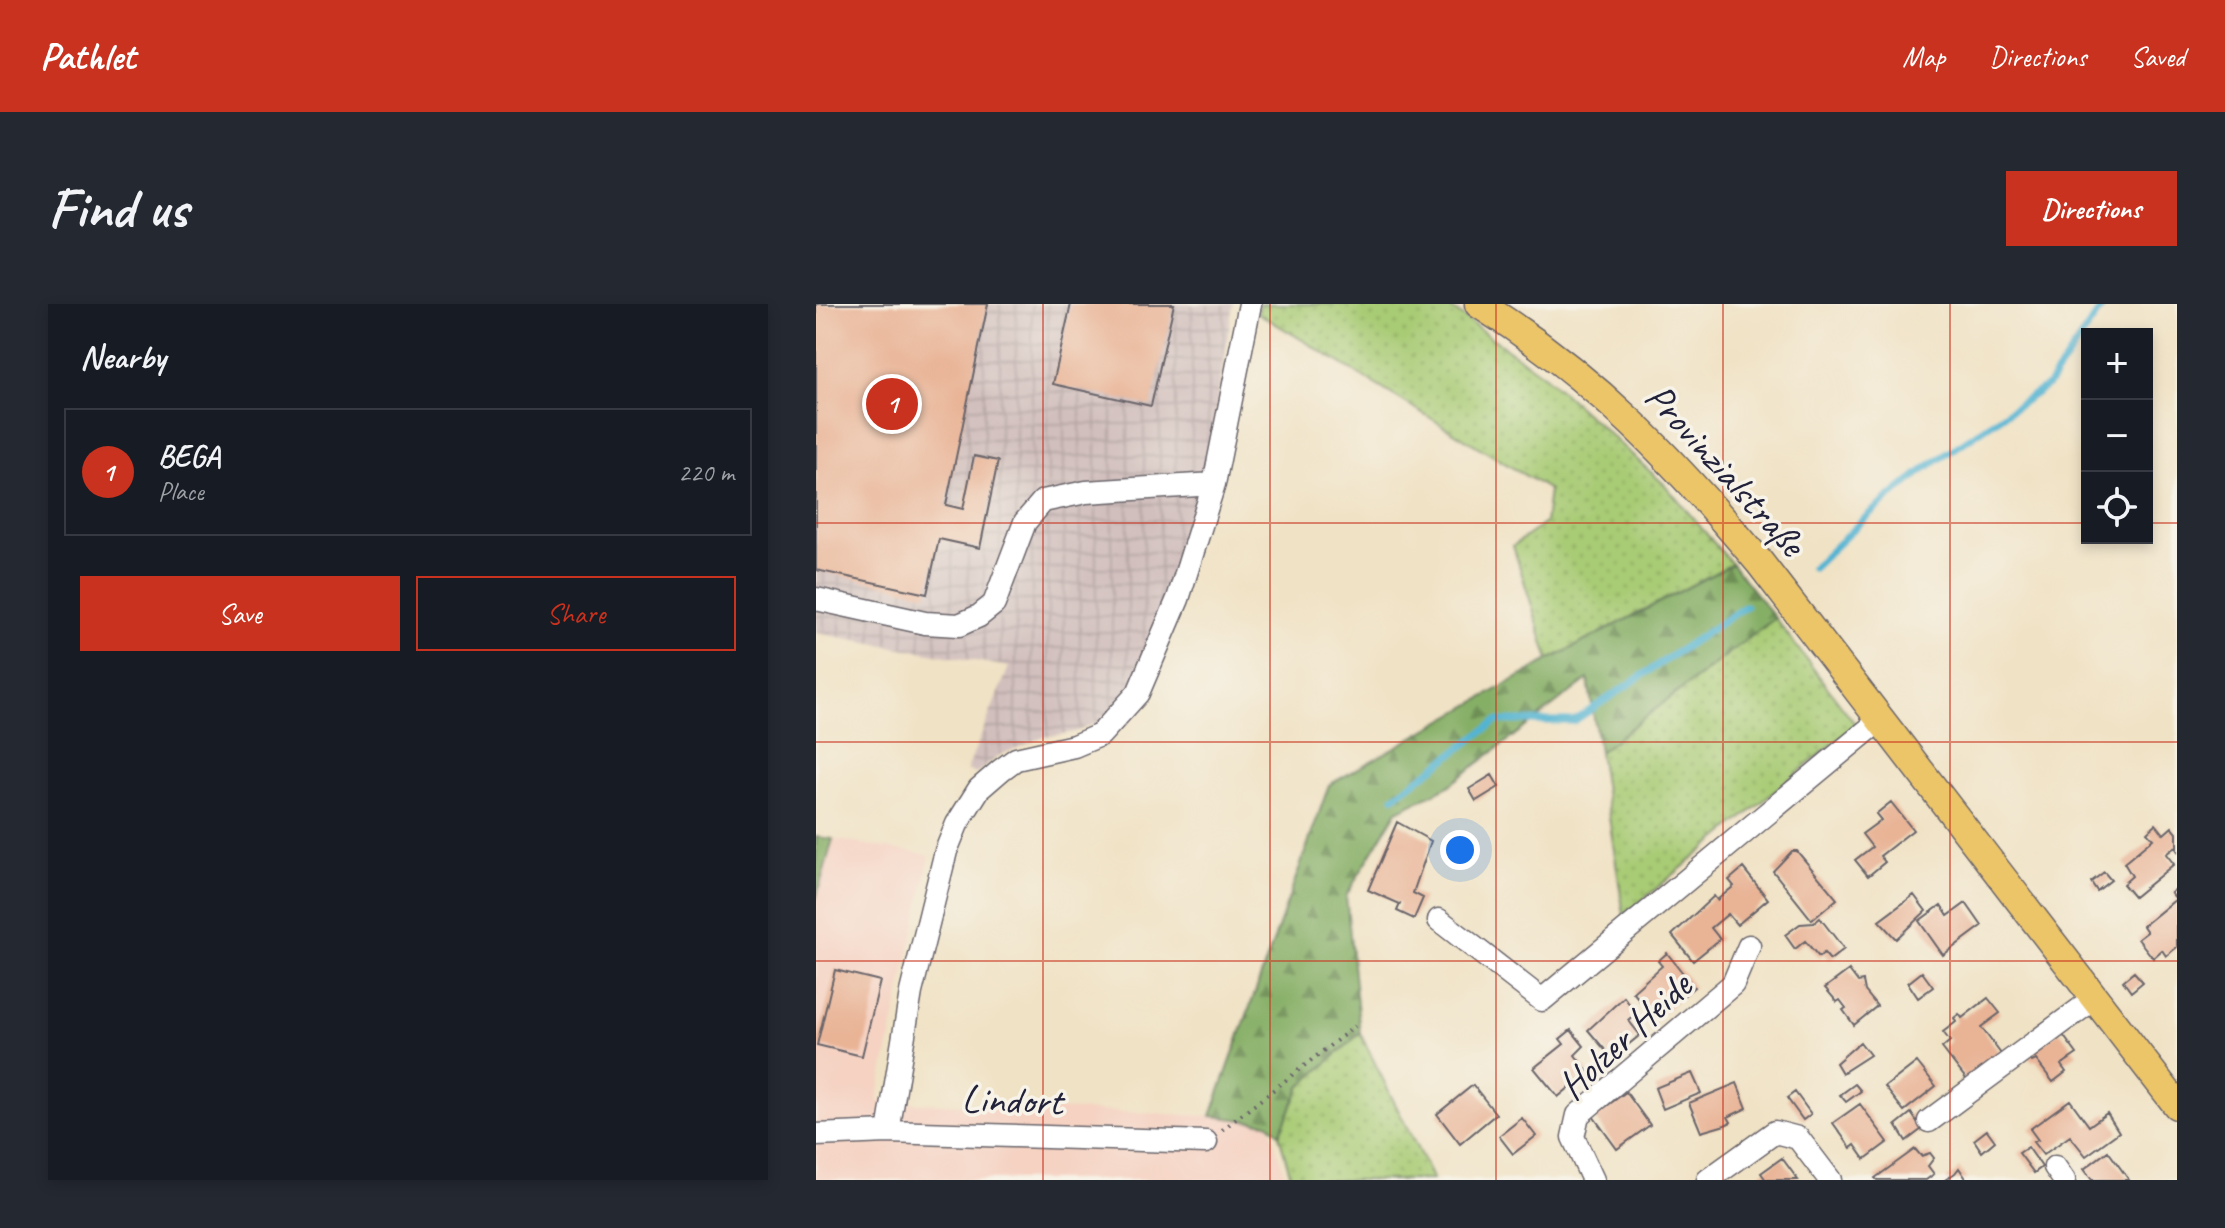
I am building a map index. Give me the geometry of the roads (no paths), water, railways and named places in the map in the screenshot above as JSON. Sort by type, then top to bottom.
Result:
[{"type":"main road","name":"Provinzialstraße","points":[[1479,304],[1533,338],[1616,405],[1691,480],[1760,563],[2177,1105]]},
{"type":"street","points":[[888,1132],[911,992],[946,851],[957,824],[979,789],[1016,759],[1074,746],[1100,735],[1138,693],[1178,599],[1214,484],[1250,304]]},
{"type":"street","points":[[816,599],[925,623],[959,625],[979,616],[994,604],[1021,529],[1043,501],[1086,492],[1214,484]]},
{"type":"street","points":[[1439,920],[1542,1000],[1880,720]]},
{"type":"street","name":"Holzer Heide","points":[[1593,1180],[1573,1137],[1578,1115],[1733,984],[1749,946]]},
{"type":"street","points":[[1929,1121],[2095,998]]},
{"type":"street","name":"Lindort","points":[[816,1135],[888,1132],[1206,1142]]},
{"type":"street","points":[[1708,1180],[1775,1132],[1798,1138],[1830,1180]]},
{"type":"waterway","points":[[1813,568],[1869,514],[1926,468],[2048,385],[2104,304]]},
{"type":"waterway","points":[[1394,797],[1497,721],[1574,721],[1746,606]]},
{"type":"place","name":"BEGA","points":[[892,404]]}]
